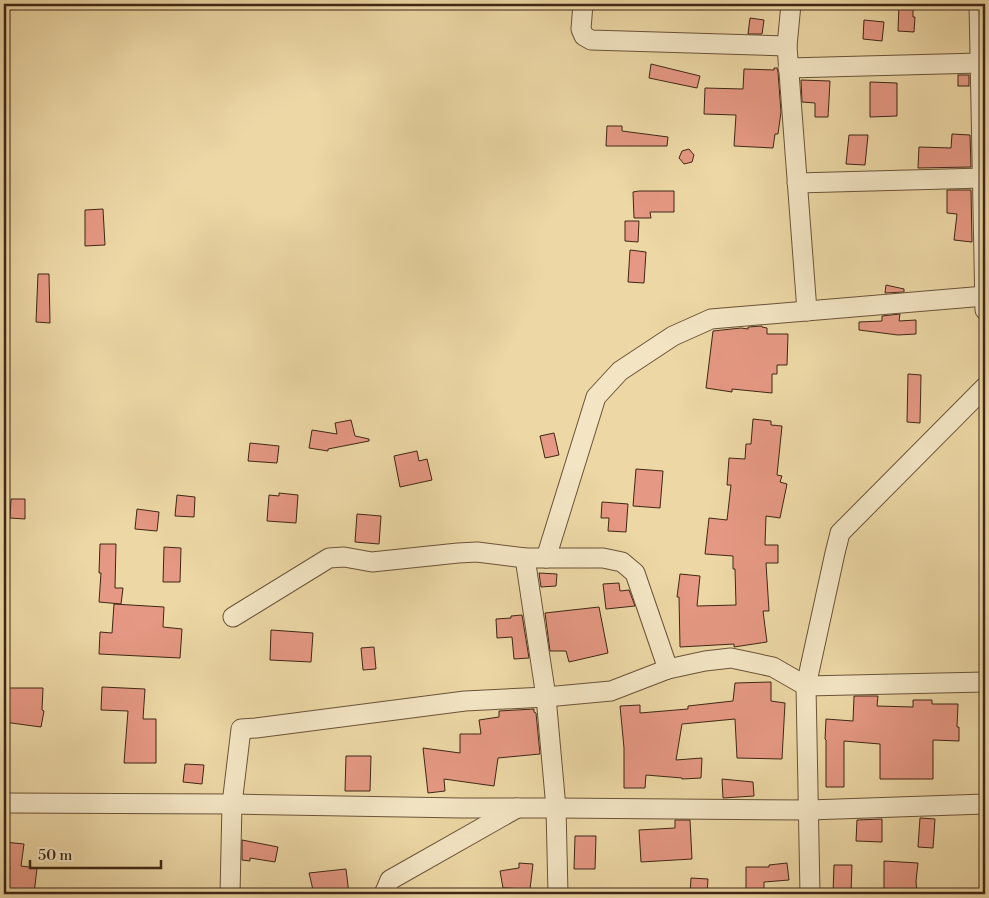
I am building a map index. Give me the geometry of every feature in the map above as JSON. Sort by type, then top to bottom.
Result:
[{"type":"street","points":[[583,4],[581,29],[584,36],[591,40],[787,46]]},
{"type":"street","points":[[791,4],[787,46],[788,68],[808,311]]},
{"type":"street","points":[[979,4],[982,40],[980,63],[985,310]]},
{"type":"street","points":[[788,68],[980,63]]},
{"type":"street","points":[[797,183],[983,178]]},
{"type":"street","points":[[546,558],[596,397],[620,371],[673,336],[712,319],[808,311],[985,286]]},
{"type":"street","points":[[810,894],[806,686],[834,553],[840,533],[985,387]]},
{"type":"street","points":[[233,616],[329,558],[344,557],[372,562],[458,552],[477,552],[525,558],[603,558],[622,562],[635,573],[668,669]]},
{"type":"street","points":[[525,558],[546,697],[556,808],[558,894]]},
{"type":"street","points":[[230,894],[232,804],[241,729],[358,716],[465,701],[546,697],[611,691],[668,669],[705,661],[731,658],[772,667],[806,686],[985,682]]},
{"type":"street","points":[[4,803],[808,810],[985,804]]},
{"type":"street","points":[[384,894],[390,880],[518,808]]},
{"type":"building","points":[[899,4],[913,4],[913,17],[915,17],[914,32],[898,31]]},
{"type":"building","points":[[750,18],[764,20],[762,34],[748,34]]},
{"type":"building","points":[[864,20],[884,22],[882,41],[863,39]]},
{"type":"building","points":[[651,64],[700,76],[697,88],[649,78]]},
{"type":"building","points":[[774,68],[777,68],[778,72],[781,112],[778,134],[775,134],[773,148],[734,146],[736,115],[704,114],[705,88],[743,89],[744,69],[774,70]]},
{"type":"building","points":[[958,75],[969,75],[969,86],[958,86]]},
{"type":"building","points":[[801,80],[830,81],[828,117],[815,117],[815,103],[802,102]]},
{"type":"building","points":[[870,82],[897,83],[897,116],[870,117]]},
{"type":"building","points":[[607,126],[622,126],[622,131],[668,137],[667,146],[606,146]]},
{"type":"building","points":[[952,134],[970,135],[971,167],[918,168],[919,147],[951,148]]},
{"type":"building","points":[[849,135],[868,135],[865,165],[846,164]]},
{"type":"building","points":[[689,149],[694,155],[692,162],[684,164],[679,158],[682,151]]},
{"type":"building","points":[[947,190],[971,190],[972,242],[954,240],[957,214],[947,213]]},
{"type":"building","points":[[674,191],[674,212],[650,212],[651,218],[634,218],[633,192]]},
{"type":"building","points":[[103,209],[105,245],[85,246],[85,210]]},
{"type":"building","points":[[625,221],[639,221],[638,242],[625,241]]},
{"type":"building","points":[[630,250],[646,252],[644,283],[628,282]]},
{"type":"building","points":[[38,274],[49,274],[50,323],[36,322]]},
{"type":"building","points":[[886,285],[904,289],[904,292],[885,293]]},
{"type":"building","points":[[900,314],[899,321],[916,320],[916,334],[898,335],[859,330],[859,322],[882,321],[882,316]]},
{"type":"building","points":[[762,326],[767,328],[767,334],[788,334],[787,365],[777,365],[777,374],[772,374],[772,393],[732,389],[732,392],[706,388],[713,331],[748,329],[748,327]]},
{"type":"building","points":[[908,374],[921,375],[920,423],[907,422]]},
{"type":"building","points":[[753,419],[771,421],[771,425],[782,426],[777,475],[782,476],[780,482],[787,484],[780,518],[766,516],[765,545],[778,545],[778,563],[766,563],[769,611],[763,611],[767,642],[734,647],[734,644],[680,647],[679,597],[677,597],[680,574],[700,576],[697,606],[736,605],[733,556],[705,554],[709,518],[727,520],[731,485],[727,485],[729,458],[745,459],[746,444],[751,444]]},
{"type":"building","points":[[351,420],[355,436],[369,439],[369,441],[328,449],[328,451],[309,448],[312,430],[337,434],[335,423]]},
{"type":"building","points":[[554,433],[559,455],[545,458],[540,436]]},
{"type":"building","points":[[250,443],[279,446],[277,463],[248,461]]},
{"type":"building","points":[[417,451],[419,461],[427,459],[432,480],[400,487],[394,456]]},
{"type":"building","points":[[636,469],[663,471],[660,508],[633,506]]},
{"type":"building","points":[[279,493],[298,495],[296,523],[267,521],[269,495],[279,496]]},
{"type":"building","points":[[177,495],[195,497],[194,517],[175,516]]},
{"type":"building","points":[[11,499],[25,499],[25,519],[10,518]]},
{"type":"building","points":[[602,502],[628,504],[626,532],[608,531],[609,518],[601,518]]},
{"type":"building","points":[[137,509],[159,512],[157,531],[135,529]]},
{"type":"building","points":[[357,514],[381,516],[379,544],[355,542]]},
{"type":"building","points":[[100,544],[116,544],[115,588],[123,588],[121,604],[99,602]]},
{"type":"building","points":[[164,547],[181,548],[180,582],[163,582]]},
{"type":"building","points":[[539,573],[557,574],[556,586],[541,587]]},
{"type":"building","points":[[619,583],[620,591],[629,590],[635,606],[606,609],[603,584]]},
{"type":"building","points":[[114,604],[164,607],[163,627],[182,629],[180,658],[99,654],[100,632],[112,633]]},
{"type":"building","points":[[599,607],[608,653],[569,662],[566,651],[550,651],[545,613]]},
{"type":"building","points":[[522,615],[529,658],[514,659],[512,637],[497,638],[496,619]]},
{"type":"building","points":[[271,630],[313,633],[311,662],[270,660]]},
{"type":"building","points":[[374,647],[376,669],[363,670],[361,648]]},
{"type":"building","points":[[771,682],[771,701],[785,703],[782,759],[737,758],[735,719],[682,724],[676,760],[702,758],[701,778],[682,779],[646,775],[645,788],[624,788],[624,748],[620,706],[640,705],[640,713],[688,709],[688,706],[733,701],[735,683]]},
{"type":"building","points":[[102,687],[145,689],[143,719],[156,719],[156,763],[124,763],[128,711],[101,710]]},
{"type":"building","points":[[4,688],[43,688],[42,710],[44,711],[41,727],[4,722]]},
{"type":"building","points":[[854,696],[878,696],[877,706],[913,707],[913,700],[932,700],[932,704],[958,704],[957,727],[959,727],[959,741],[933,740],[933,779],[880,779],[880,744],[844,741],[844,787],[826,787],[826,719],[853,721]]},
{"type":"building","points":[[534,709],[540,754],[498,758],[494,786],[444,779],[445,791],[428,793],[423,748],[460,753],[460,734],[481,734],[479,720],[499,717],[499,711]]},
{"type":"building","points":[[346,756],[371,756],[370,791],[345,791]]},
{"type":"building","points":[[185,764],[204,765],[202,784],[183,782]]},
{"type":"building","points":[[722,779],[753,782],[754,796],[723,798]]},
{"type":"building","points":[[920,818],[935,819],[933,848],[918,847]]},
{"type":"building","points":[[882,819],[882,842],[856,841],[857,820]]},
{"type":"building","points":[[675,820],[690,820],[692,859],[641,862],[639,830],[675,828]]},
{"type":"building","points":[[575,836],[596,836],[595,869],[574,869]]},
{"type":"building","points":[[242,840],[278,847],[275,862],[250,858],[250,861],[242,860]]},
{"type":"building","points":[[4,842],[24,844],[21,866],[37,868],[34,894],[7,890],[10,867],[4,866]]},
{"type":"building","points":[[884,861],[918,863],[917,894],[884,894]]},
{"type":"building","points":[[519,863],[533,864],[530,889],[503,888],[500,871],[519,868]]},
{"type":"building","points":[[787,863],[789,880],[764,882],[764,894],[746,894],[746,867],[769,867],[769,865]]},
{"type":"building","points":[[834,865],[852,865],[851,893],[833,893]]},
{"type":"building","points":[[346,869],[349,894],[314,894],[309,873]]},
{"type":"building","points":[[691,878],[708,879],[707,894],[690,894]]}]
